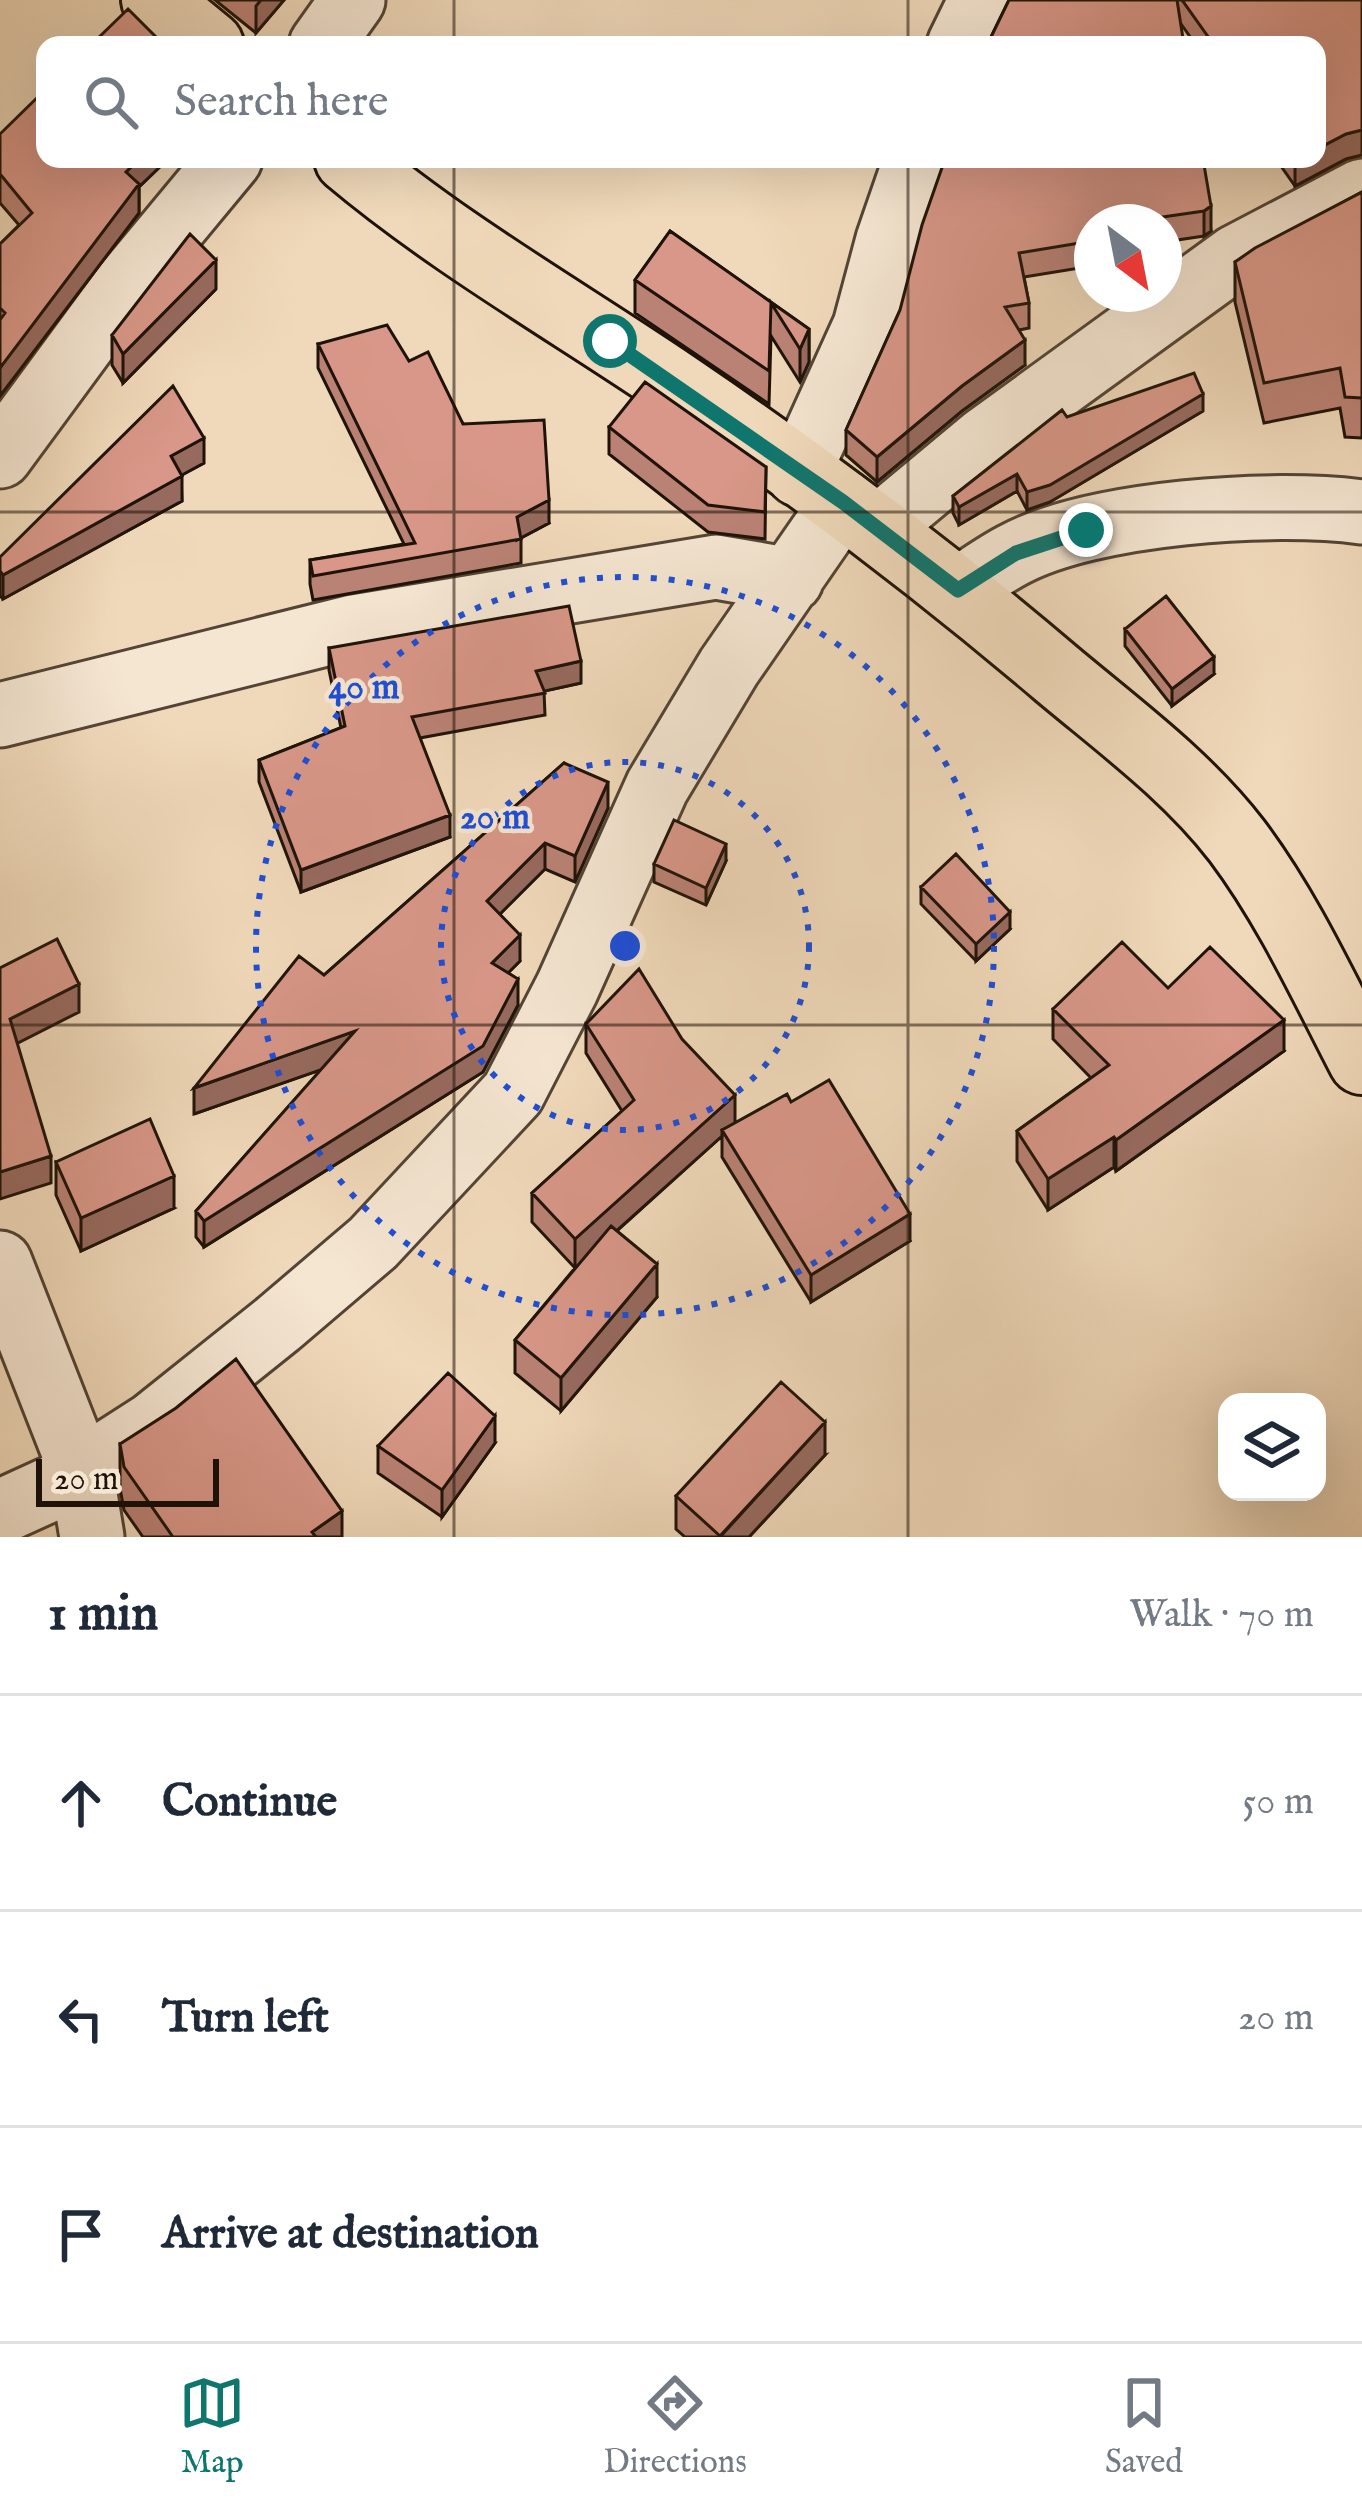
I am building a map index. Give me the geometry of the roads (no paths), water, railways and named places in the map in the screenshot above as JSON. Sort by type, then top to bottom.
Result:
[{"type":"main road","points":[[155,0],[199,36]]},
{"type":"main road","points":[[360,168],[469,248],[680,388],[958,590],[1192,788],[1281,903],[1362,1061]]},
{"type":"street","points":[[327,36],[352,0]]},
{"type":"street","points":[[963,36],[981,0]]},
{"type":"street","points":[[0,456],[128,282],[223,168]]},
{"type":"street","points":[[0,1512],[56,1487],[153,1424],[374,1243],[513,1093],[567,988],[657,787],[839,502],[865,326],[913,168]]},
{"type":"street","points":[[839,502],[985,439],[1236,257],[1362,191]]},
{"type":"street","points":[[958,590],[1016,553],[1120,519],[1319,506],[1362,512]]},
{"type":"street","points":[[0,715],[376,623],[716,567],[791,580]]},
{"type":"street","points":[[0,1263],[81,1470],[92,1537]]}]
